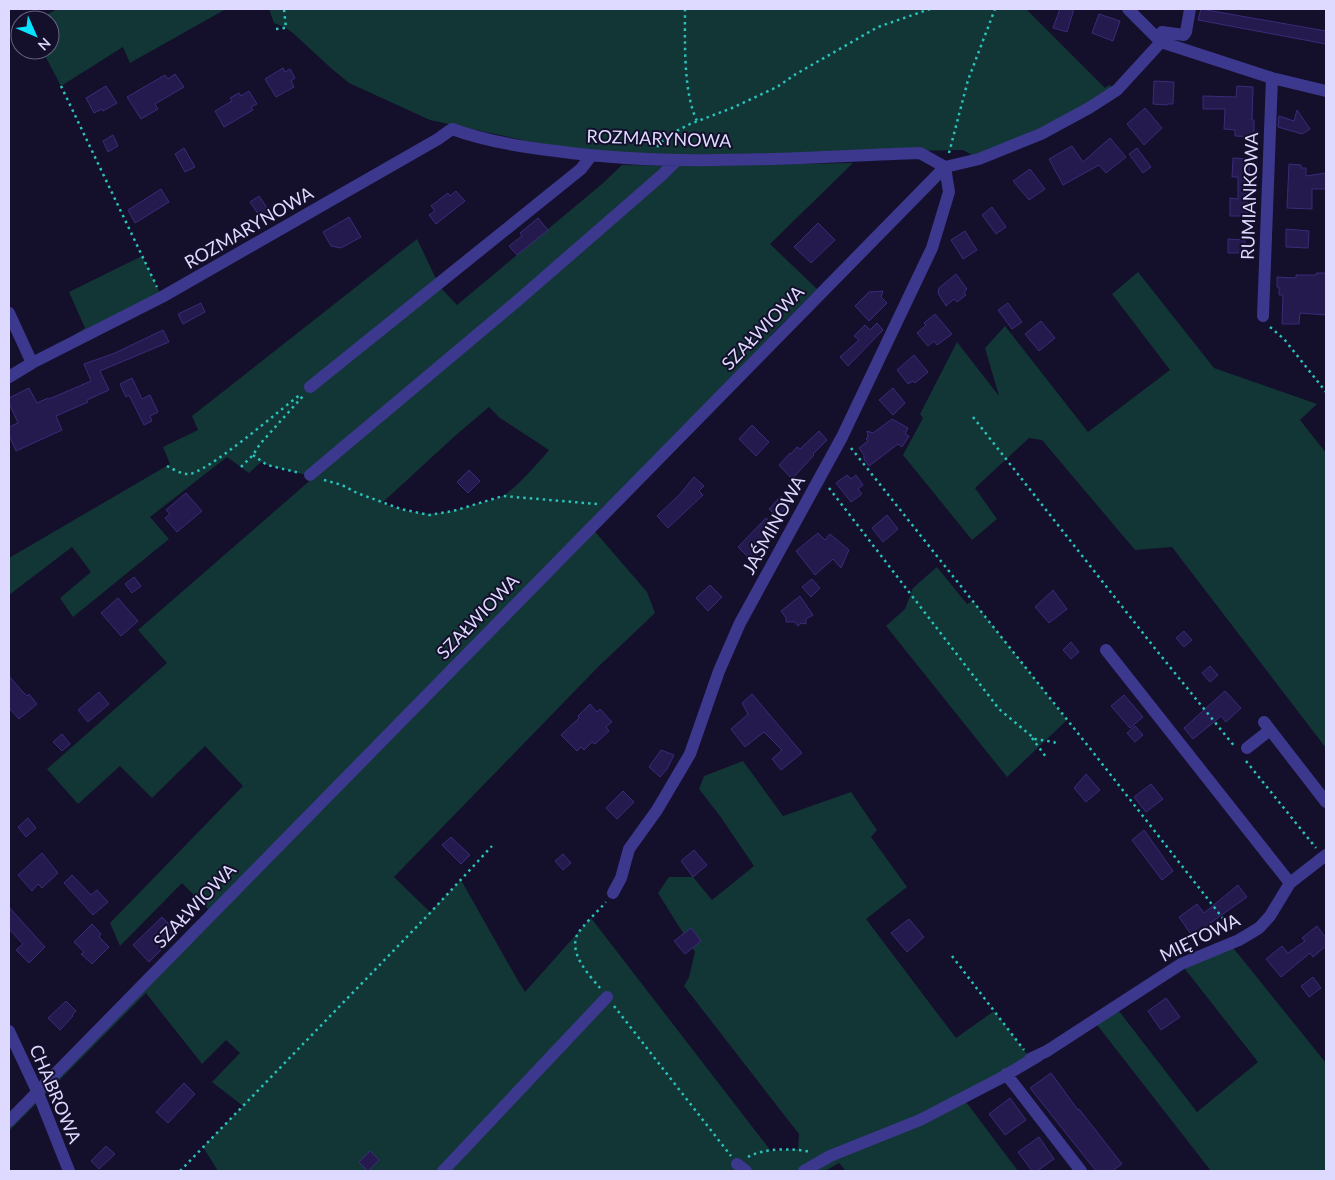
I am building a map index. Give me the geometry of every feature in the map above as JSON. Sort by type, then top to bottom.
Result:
[{"type":"street","points":[[1128,9],[1161,42],[1272,78],[1326,91]]},
{"type":"street","points":[[945,167],[979,159],[1041,134],[1089,108],[1116,90],[1161,42],[1162,32],[1184,35],[1190,9]]},
{"type":"street","name":"RUMIANKOWA","points":[[1263,316],[1272,78]]},
{"type":"street","name":"ROZMARYNOWA","points":[[9,377],[32,363],[162,297],[430,144],[452,129],[528,148],[590,156],[677,160],[920,153],[945,167]]},
{"type":"street","points":[[310,387],[581,169],[590,156]]},
{"type":"street","points":[[310,475],[516,302],[677,160]]},
{"type":"street","name":"JAŚMINOWA","points":[[613,893],[621,878],[629,849],[658,810],[690,754],[719,670],[740,623],[842,437],[932,248],[949,192],[945,167]]},
{"type":"street","name":"SZAŁWIOWA","points":[[9,1121],[945,167]]},
{"type":"street","points":[[9,313],[32,363]]},
{"type":"street","points":[[1106,650],[1290,883]]},
{"type":"street","points":[[1243,752],[1267,726],[1326,802]]},
{"type":"street","name":"MIĘTOWA","points":[[804,1171],[830,1156],[920,1120],[1046,1051],[1181,964],[1239,940],[1259,928],[1270,916],[1290,883],[1325,856]]},
{"type":"street","points":[[443,1171],[607,997]]},
{"type":"street","name":"CHABROWA","points":[[9,1031],[38,1092],[70,1171]]},
{"type":"street","name":"MIĘTOWA","points":[[1030,1059],[1046,1051]]},
{"type":"street","points":[[1006,1074],[1081,1171]]},
{"type":"path","points":[[276,29],[286,28],[284,9]]},
{"type":"path","points":[[685,9],[688,83],[692,111],[697,121]]},
{"type":"path","points":[[652,160],[656,148],[667,136],[777,87],[878,27],[930,9]]},
{"type":"path","points":[[945,167],[968,80],[994,9]]},
{"type":"path","points":[[61,86],[162,297]]},
{"type":"path","points":[[1263,316],[1267,324],[1284,340],[1326,392]]},
{"type":"path","points":[[241,466],[253,455],[260,444],[310,387]]},
{"type":"path","points":[[167,466],[189,474],[200,471],[220,458],[310,387]]},
{"type":"path","points":[[973,417],[1157,651],[1243,752],[1325,856]]},
{"type":"path","points":[[842,437],[1096,756],[1239,940]]},
{"type":"path","points":[[253,455],[267,466],[310,475],[342,485],[356,493],[401,509],[429,515],[454,511],[503,496],[612,505]]},
{"type":"path","points":[[820,478],[999,709],[1035,739],[1054,742],[1058,746]]},
{"type":"path","points":[[1030,734],[1046,757]]},
{"type":"path","points":[[180,1171],[430,913],[492,846]]},
{"type":"path","points":[[613,893],[577,935],[575,946],[582,965],[695,1112],[742,1167],[756,1152],[798,1149],[830,1156]]},
{"type":"path","points":[[952,956],[1030,1059]]},
{"type":"green space","points":[[226,9],[130,63],[123,47],[61,86],[47,60],[60,60],[60,10],[55,10]]},
{"type":"green space","points":[[269,9],[1026,9],[1105,88],[1109,85],[1117,90],[979,159],[963,150],[669,155],[601,152],[536,143],[430,120],[349,83],[293,33],[274,23]]},
{"type":"green space","points":[[853,163],[770,244],[817,289],[770,336],[774,342],[591,527],[647,592],[655,613],[599,666],[394,877],[430,912],[461,880],[525,992],[591,918],[771,1151],[798,1149],[799,1134],[684,986],[689,977],[695,952],[658,893],[669,877],[693,877],[712,900],[754,866],[699,789],[704,776],[743,761],[783,816],[851,792],[877,830],[871,837],[907,887],[866,919],[956,1038],[994,1011],[1030,1058],[963,1098],[1018,1171],[846,1171],[839,1163],[825,1171],[218,1171],[203,1147],[243,1106],[212,1082],[240,1053],[226,1040],[202,1064],[146,993],[9,1131],[9,1121],[203,924],[208,909],[182,883],[120,946],[110,923],[243,786],[205,746],[152,798],[120,766],[78,804],[47,769],[167,663],[138,630],[314,477],[261,462],[249,473],[227,457],[150,517],[169,539],[73,617],[60,598],[91,572],[72,547],[9,595],[9,558],[170,464],[163,447],[198,430],[192,416],[417,239],[440,287],[457,305],[602,184],[622,165],[692,166]],"holes":[[[489,407],[500,418],[549,450],[527,475],[507,493],[492,500],[450,511],[429,514],[408,511],[382,503]]]},
{"type":"green space","points":[[142,256],[162,297],[32,363],[85,328],[69,292]]},
{"type":"green space","points":[[1138,272],[1214,368],[1317,404],[1300,420],[1326,453],[1326,748],[1172,547],[1135,550],[1042,440],[1029,438],[975,488],[997,519],[972,540],[903,455],[923,418],[920,414],[957,342],[999,396],[985,348],[1005,326],[1088,432],[1170,370],[1112,294]]},
{"type":"green space","points":[[937,567],[967,604],[973,601],[1067,720],[1007,777],[886,626],[905,609],[913,588]]},
{"type":"green space","points":[[1230,944],[1326,1063],[1326,1171],[1211,1171],[1094,1021],[1115,1006],[1197,1112],[1258,1062],[1181,964]]},
{"type":"building","points":[[1060,9],[1074,9],[1067,32],[1053,28]]},
{"type":"building","points":[[1201,9],[1326,31],[1326,44],[1198,20]]},
{"type":"building","points":[[1099,14],[1120,21],[1113,41],[1092,33]]},
{"type":"building","points":[[283,68],[285,72],[290,69],[295,78],[291,81],[294,87],[276,97],[265,79]]},
{"type":"building","points":[[175,74],[184,87],[155,104],[158,109],[141,119],[127,97],[165,75],[168,79]]},
{"type":"building","points":[[1154,81],[1174,82],[1173,104],[1153,104]]},
{"type":"building","points":[[106,86],[117,103],[103,111],[102,109],[94,113],[86,98]]},
{"type":"building","points":[[1237,86],[1253,87],[1252,120],[1254,120],[1254,137],[1235,136],[1235,130],[1224,129],[1225,109],[1203,109],[1203,96],[1236,97]]},
{"type":"building","points":[[249,91],[257,104],[251,107],[253,110],[224,127],[215,111],[232,101],[230,98],[239,93],[241,96]]},
{"type":"building","points":[[1145,108],[1162,128],[1144,145],[1127,124]]},
{"type":"building","points":[[1297,110],[1310,129],[1302,134],[1278,127],[1279,116],[1294,121]]},
{"type":"building","points":[[113,135],[118,146],[108,152],[103,141]]},
{"type":"building","points":[[1110,138],[1126,157],[1106,173],[1099,165],[1063,185],[1049,159],[1072,146],[1083,162]]},
{"type":"building","points":[[184,148],[195,167],[185,172],[175,154]]},
{"type":"building","points":[[1137,148],[1151,167],[1143,173],[1129,154]]},
{"type":"building","points":[[1233,158],[1250,159],[1247,216],[1230,216],[1230,198],[1238,199],[1238,177],[1232,177]]},
{"type":"building","points":[[1289,164],[1301,165],[1301,168],[1306,168],[1306,176],[1326,173],[1326,189],[1312,189],[1312,209],[1287,208]]},
{"type":"building","points":[[1030,169],[1045,189],[1029,200],[1013,181]]},
{"type":"building","points":[[161,189],[169,202],[135,223],[128,210]]},
{"type":"building","points":[[456,191],[465,201],[436,224],[429,215],[435,211],[431,206],[448,193],[450,196]]},
{"type":"building","points":[[259,196],[270,212],[261,218],[250,202]]},
{"type":"building","points":[[992,207],[1006,227],[996,234],[982,215]]},
{"type":"building","points":[[349,217],[361,237],[341,248],[331,246],[323,232]]},
{"type":"building","points":[[538,218],[548,230],[517,255],[509,246],[522,236],[520,233]]},
{"type":"building","points":[[818,223],[835,240],[811,263],[794,247]]},
{"type":"building","points":[[1286,229],[1309,231],[1308,248],[1286,247]]},
{"type":"building","points":[[965,231],[977,250],[963,259],[951,240]]},
{"type":"building","points":[[1228,239],[1245,240],[1245,253],[1228,253]]},
{"type":"building","points":[[1316,273],[1326,273],[1326,315],[1300,313],[1299,324],[1282,324],[1283,295],[1279,295],[1277,277],[1296,278],[1296,275],[1316,275]]},
{"type":"building","points":[[956,274],[967,289],[964,292],[966,295],[957,302],[954,299],[946,306],[938,293],[939,288]]},
{"type":"building","points":[[883,291],[881,297],[887,303],[869,321],[855,306],[869,292]]},
{"type":"building","points":[[201,303],[205,312],[183,324],[178,314]]},
{"type":"building","points":[[1008,303],[1022,322],[1012,329],[998,310]]},
{"type":"building","points":[[935,314],[952,334],[937,345],[934,341],[928,346],[917,333],[926,325],[924,323]]},
{"type":"building","points":[[1041,321],[1055,338],[1039,351],[1025,334]]},
{"type":"building","points":[[877,323],[883,330],[848,366],[840,357],[859,340],[854,336],[865,325],[870,330]]},
{"type":"building","points":[[163,330],[169,342],[100,371],[109,390],[87,400],[88,402],[56,416],[62,430],[16,451],[9,435],[9,427],[18,423],[9,403],[9,398],[29,388],[37,403],[91,381],[84,364],[115,353]]},
{"type":"building","points":[[914,355],[928,372],[915,383],[913,381],[908,384],[897,370]]},
{"type":"building","points":[[132,378],[142,399],[150,395],[158,412],[150,416],[152,421],[144,425],[129,395],[126,397],[120,384]]},
{"type":"building","points":[[893,388],[905,403],[893,415],[879,400]]},
{"type":"building","points":[[892,419],[908,428],[905,434],[909,436],[902,447],[898,444],[869,466],[859,448],[868,441],[866,439],[868,437],[867,431],[873,433]]},
{"type":"building","points":[[752,425],[769,442],[756,456],[739,439]]},
{"type":"building","points":[[819,431],[827,440],[792,479],[779,465],[797,447],[800,449]]},
{"type":"building","points":[[469,470],[480,481],[468,493],[457,482]]},
{"type":"building","points":[[847,475],[851,479],[856,475],[863,485],[858,489],[862,494],[851,502],[836,483]]},
{"type":"building","points":[[694,477],[704,486],[699,491],[703,495],[668,528],[657,516],[680,494]]},
{"type":"building","points":[[186,493],[202,511],[177,532],[165,518],[170,514],[166,510]]},
{"type":"building","points":[[781,496],[790,505],[777,517],[769,509]]},
{"type":"building","points":[[887,515],[898,529],[883,542],[872,528]]},
{"type":"building","points":[[766,518],[777,530],[768,539],[771,541],[752,561],[738,547]]},
{"type":"building","points":[[818,533],[825,540],[830,534],[849,550],[841,568],[833,559],[815,575],[796,551]]},
{"type":"building","points":[[134,577],[141,586],[132,593],[125,584]]},
{"type":"building","points":[[812,579],[820,588],[811,597],[802,587]]},
{"type":"building","points":[[710,585],[722,597],[708,611],[696,598]]},
{"type":"building","points":[[1053,590],[1067,609],[1049,623],[1035,607]]},
{"type":"building","points":[[800,596],[813,615],[806,619],[806,624],[801,623],[798,626],[795,622],[786,622],[786,618],[781,611]]},
{"type":"building","points":[[118,598],[138,621],[121,636],[101,613]]},
{"type":"building","points":[[1184,631],[1192,640],[1184,647],[1176,638]]},
{"type":"building","points":[[1071,642],[1079,652],[1071,659],[1063,650]]},
{"type":"building","points":[[1210,666],[1218,675],[1210,682],[1202,673]]},
{"type":"building","points":[[9,676],[37,704],[19,719],[9,708]]},
{"type":"building","points":[[1225,691],[1241,708],[1226,722],[1221,716],[1193,739],[1184,728]]},
{"type":"building","points":[[99,692],[109,704],[88,722],[78,710]]},
{"type":"building","points":[[752,694],[802,753],[781,770],[772,759],[782,750],[764,732],[745,747],[731,729],[748,714],[742,703]]},
{"type":"building","points":[[1124,695],[1143,717],[1130,728],[1111,706]]},
{"type":"building","points":[[590,704],[597,712],[600,709],[612,722],[606,727],[609,731],[595,744],[592,742],[584,750],[581,747],[577,751],[561,735],[579,718],[578,716]]},
{"type":"building","points":[[1135,726],[1143,735],[1135,742],[1127,733]]},
{"type":"building","points":[[62,734],[70,744],[62,751],[53,742]]},
{"type":"building","points":[[661,750],[674,755],[667,769],[660,777],[649,767]]},
{"type":"building","points":[[1086,774],[1100,790],[1086,802],[1074,788]]},
{"type":"building","points":[[1151,784],[1163,799],[1146,812],[1134,797]]},
{"type":"building","points":[[623,791],[634,802],[617,819],[606,808]]},
{"type":"building","points":[[28,818],[36,828],[26,837],[18,827]]},
{"type":"building","points":[[1144,830],[1173,871],[1162,880],[1132,840]]},
{"type":"building","points":[[451,837],[470,855],[461,864],[442,845]]},
{"type":"building","points":[[694,850],[707,865],[693,877],[681,861]]},
{"type":"building","points":[[42,853],[58,873],[42,888],[38,884],[32,891],[18,875]]},
{"type":"building","points":[[563,854],[571,863],[563,870],[555,861]]},
{"type":"building","points":[[72,875],[91,895],[97,890],[108,902],[93,915],[64,883]]},
{"type":"building","points":[[1238,885],[1247,897],[1192,936],[1179,917],[1197,904],[1204,913]]},
{"type":"building","points":[[9,907],[45,947],[29,963],[16,950],[23,944],[9,929]]},
{"type":"building","points":[[162,917],[178,933],[149,962],[133,945]]},
{"type":"building","points":[[909,919],[924,937],[907,952],[891,933]]},
{"type":"building","points":[[92,924],[101,934],[99,937],[109,947],[92,964],[81,954],[84,952],[74,942]]},
{"type":"building","points":[[1317,926],[1326,938],[1326,946],[1313,957],[1310,953],[1281,977],[1266,959],[1282,946],[1288,953],[1305,941],[1302,938]]},
{"type":"building","points":[[691,928],[701,941],[685,954],[674,941]]},
{"type":"building","points":[[1313,977],[1321,988],[1309,997],[1301,986]]},
{"type":"building","points":[[1166,998],[1180,1017],[1161,1030],[1148,1011]]},
{"type":"building","points":[[66,1001],[76,1011],[60,1030],[48,1018]]},
{"type":"building","points":[[1051,1073],[1122,1164],[1112,1171],[1096,1171],[1030,1088]]},
{"type":"building","points":[[184,1083],[195,1094],[168,1123],[156,1112]]},
{"type":"building","points":[[1010,1098],[1026,1120],[1005,1135],[989,1114]]},
{"type":"building","points":[[1039,1137],[1054,1159],[1037,1171],[1032,1171],[1018,1152]]},
{"type":"building","points":[[106,1146],[115,1154],[99,1169],[91,1161]]},
{"type":"building","points":[[370,1151],[379,1160],[368,1171],[359,1162]]}]
